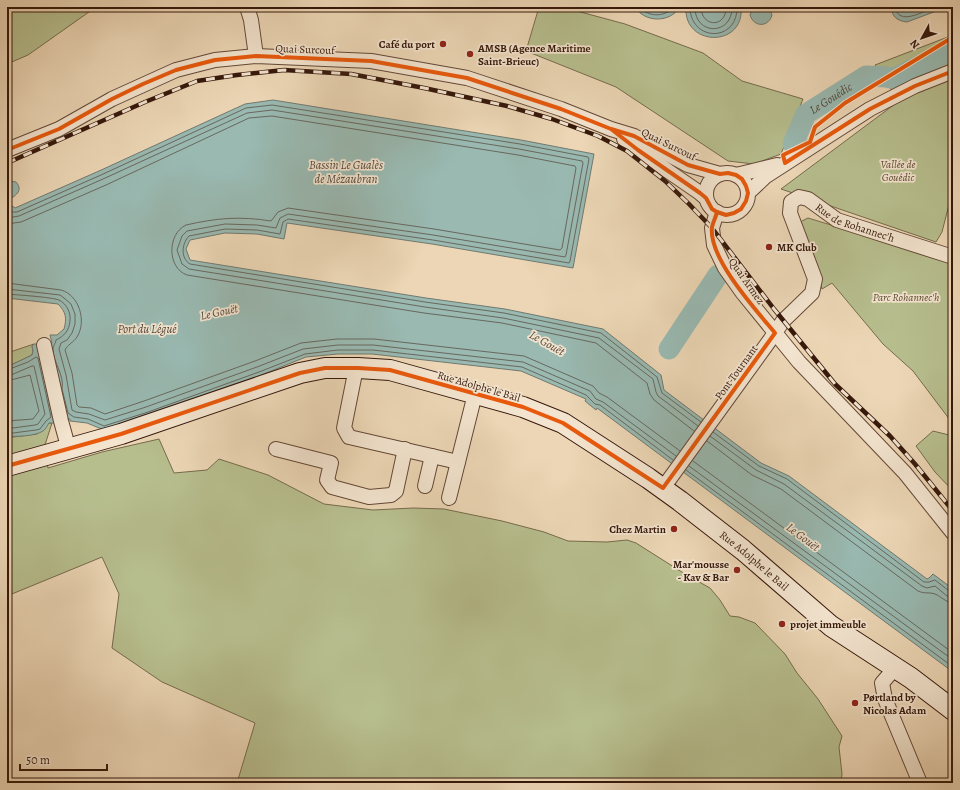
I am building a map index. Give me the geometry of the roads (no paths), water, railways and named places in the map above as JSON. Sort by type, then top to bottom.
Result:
[{"type":"street","points":[[247,7],[251,20],[256,56]]},
{"type":"street","name":"Quai Surcouf","points":[[7,150],[59,129],[112,99],[176,70],[215,60],[256,56],[371,61],[467,78],[561,109],[611,129],[634,136],[688,165],[720,174]]},
{"type":"street","points":[[748,193],[766,176],[870,109],[916,86],[953,71]]},
{"type":"street","name":"Quai Surcouf","points":[[611,129],[700,192],[706,198]]},
{"type":"street","points":[[736,175],[785,163]]},
{"type":"street","points":[[728,173],[736,175],[742,179],[746,186],[748,193],[746,201],[738,211],[726,215],[712,209],[706,198],[708,183],[720,174],[728,173]]},
{"type":"street","name":"Rue de Rohannec'h","points":[[775,333],[783,320],[812,293],[815,279],[790,213],[791,202],[799,197],[808,199],[838,220],[953,257]]},
{"type":"street","name":"Quai Armez","points":[[717,212],[712,228],[714,245],[725,268],[742,292],[824,390],[890,456],[953,533]]},
{"type":"street","name":"Pont Tournant","points":[[662,488],[775,333]]},
{"type":"street","points":[[44,345],[69,450]]},
{"type":"street","name":"Rue Adolphe le Bail","points":[[7,466],[69,450],[122,434],[300,373],[325,368],[390,370],[523,407],[563,423],[662,488],[709,522],[831,626],[911,678],[953,710]]},
{"type":"street","points":[[356,368],[344,428],[349,437],[458,462]]},
{"type":"street","points":[[449,498],[475,394]]},
{"type":"street","points":[[276,449],[331,463],[327,480],[332,487],[369,497],[391,495],[396,491],[405,450]]},
{"type":"street","points":[[425,486],[432,456]]},
{"type":"street","points":[[895,668],[882,683],[885,699],[920,783]]},
{"type":"water","points":[[635,7],[680,7],[670,16],[658,19],[645,16]]},
{"type":"water","points":[[686,7],[741,7],[740,20],[734,30],[725,36],[714,37],[703,35],[694,30],[688,20]]},
{"type":"water","points":[[753,7],[769,7],[772,15],[768,22],[765,24],[758,24],[752,19],[750,15]]},
{"type":"water","points":[[892,7],[947,7],[907,22],[901,21],[894,16]]},
{"type":"water","name":"Port du Légué","points":[[273,100],[521,140],[594,154],[573,268],[432,244],[287,223],[284,239],[257,234],[225,233],[190,240],[186,249],[190,260],[426,298],[505,309],[603,329],[661,375],[664,390],[761,463],[789,476],[927,579],[933,574],[953,589],[953,672],[597,408],[596,410],[585,401],[586,399],[521,371],[372,354],[338,354],[306,357],[261,375],[104,430],[87,423],[70,421],[70,419],[67,419],[48,344],[52,343],[50,335],[57,335],[64,329],[65,315],[58,304],[7,298],[7,209],[12,206],[15,208],[99,171],[245,104]]},
{"type":"water","points":[[10,181],[16,182],[19,191],[7,201],[7,183]]},
{"type":"water","points":[[37,344],[54,423],[49,423],[40,433],[7,436],[7,367],[32,355],[32,346]]},
{"type":"waterway","name":"Le Gouédic","points":[[890,78],[897,77],[953,49]]},
{"type":"waterway","name":"Le Gouédic","points":[[793,144],[806,114],[866,76],[887,77]]},
{"type":"waterway","name":"Le Gouédic","points":[[669,349],[718,275]]},
{"type":"railway","points":[[7,163],[145,102],[197,81],[284,70],[351,74],[507,106],[552,119],[598,136],[627,151],[665,181],[689,204],[712,228],[774,309],[835,384],[890,436],[953,511]]},
{"type":"place","name":"Café du port","points":[[443,44]]},
{"type":"place","name":"AMSB (Agence Maritime Saint-Brieuc)","points":[[470,54]]},
{"type":"place","name":"MK Club","points":[[769,247]]},
{"type":"place","name":"Chez Martin","points":[[674,529]]},
{"type":"place","name":"Mar'mousse - Kav & Bar","points":[[737,570]]},
{"type":"place","name":"projet immeuble","points":[[782,624]]},
{"type":"place","name":"Pørtland by Nicolas Adam","points":[[855,703]]},
{"type":"park label","name":"Vallée de Gouédic","points":[[898,170]]},
{"type":"park label","name":"Parc Rohannec'h","points":[[906,297]]},
{"type":"water label","name":"Bassin Le Gualès de Mézaubran","points":[[346,172]]},
{"type":"water label","name":"Le Gouët","points":[[219,312]]},
{"type":"water label","name":"Le Gouët","points":[[547,343]]},
{"type":"water label","name":"Le Gouët","points":[[803,537]]}]
